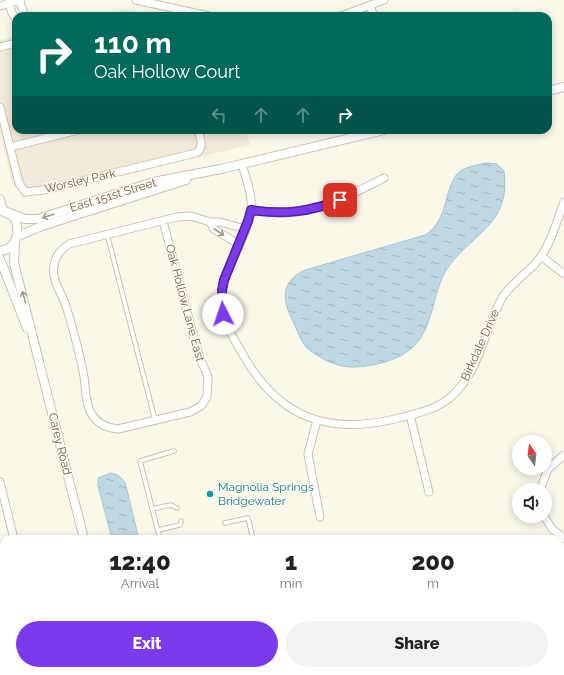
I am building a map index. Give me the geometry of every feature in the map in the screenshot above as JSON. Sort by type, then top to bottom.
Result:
[{"type":"street","points":[[0,6],[8,2],[20,0],[24,12]]},
{"type":"street","points":[[136,0],[191,12]]},
{"type":"street","points":[[353,12],[384,0]]},
{"type":"street","points":[[8,2],[13,12]]},
{"type":"street","points":[[370,6],[372,12]]},
{"type":"street","points":[[0,47],[12,44]]},
{"type":"street","points":[[552,90],[564,87]]},
{"type":"street","name":"Worsley Park","points":[[0,107],[21,188],[25,192],[32,192],[196,153],[201,148],[199,134]]},
{"type":"street","points":[[10,147],[52,134]]},
{"type":"street","name":"East 151st Street","points":[[3,211],[25,219],[38,219],[153,182],[221,169],[367,134]]},
{"type":"street","name":"Birkdale Drive","points":[[242,164],[251,199],[251,210],[245,229],[227,269],[222,290],[223,314],[227,325],[254,373],[269,391],[296,412],[317,420],[338,425],[361,425],[410,415],[440,405],[454,395],[465,381],[507,290],[541,256],[553,234],[564,202]]},
{"type":"street","name":"East 151st Street","points":[[0,251],[10,247],[16,239],[42,226],[221,169]]},
{"type":"street","points":[[251,210],[276,214],[296,213],[331,204],[384,178]]},
{"type":"street","points":[[0,198],[3,211]]},
{"type":"street","name":"Carey Road","points":[[3,211],[17,222],[14,263],[83,535]]},
{"type":"street","points":[[155,420],[118,429],[107,428],[97,422],[87,406],[84,377],[66,305],[55,277],[53,267],[60,250],[69,244],[177,217],[191,216],[210,222],[220,222],[245,229]]},
{"type":"street","name":"Oak Hollow Lane East","points":[[155,420],[190,412],[201,406],[207,397],[209,387],[208,377],[198,353],[163,220]]},
{"type":"street","points":[[210,222],[214,229],[238,244]]},
{"type":"street","points":[[541,256],[564,274]]},
{"type":"street","name":"Carey Road","points":[[0,259],[35,349]]},
{"type":"street","points":[[410,415],[429,492]]},
{"type":"street","points":[[317,420],[308,454],[320,517]]},
{"type":"street","points":[[543,483],[548,469],[564,455]]},
{"type":"street","points":[[0,482],[2,499],[13,535]]},
{"type":"street","points":[[548,523],[552,529],[560,535]]},
{"type":"lane","points":[[107,234],[155,420]]},
{"type":"lane","points":[[159,535],[140,461],[174,451]]},
{"type":"lane","points":[[152,509],[171,504],[177,508]]},
{"type":"lane","points":[[225,523],[248,518],[252,535]]},
{"type":"lane","points":[[158,530],[180,525],[181,520]]},
{"type":"shaded area","points":[[126,10],[136,12],[117,12]]},
{"type":"shaded area","points":[[12,37],[12,134],[247,134],[250,145],[26,198],[13,185],[0,132],[0,40]]},
{"type":"water","points":[[486,163],[497,164],[504,171],[505,189],[502,203],[488,226],[459,254],[443,275],[426,328],[414,346],[406,353],[392,360],[356,367],[345,367],[331,363],[306,347],[301,340],[291,318],[286,302],[285,295],[290,281],[296,275],[305,270],[425,235],[439,220],[456,175],[462,170]]},
{"type":"water","points":[[111,473],[118,475],[125,482],[138,535],[111,535],[98,486],[98,478]]},
{"type":"place","name":"Magnolia Springs Bridgewater","points":[[210,494]]},
{"type":"route","points":[[223,314],[222,290],[224,280],[227,269],[244,233],[251,210],[276,214],[296,213],[331,204],[340,200]]}]
